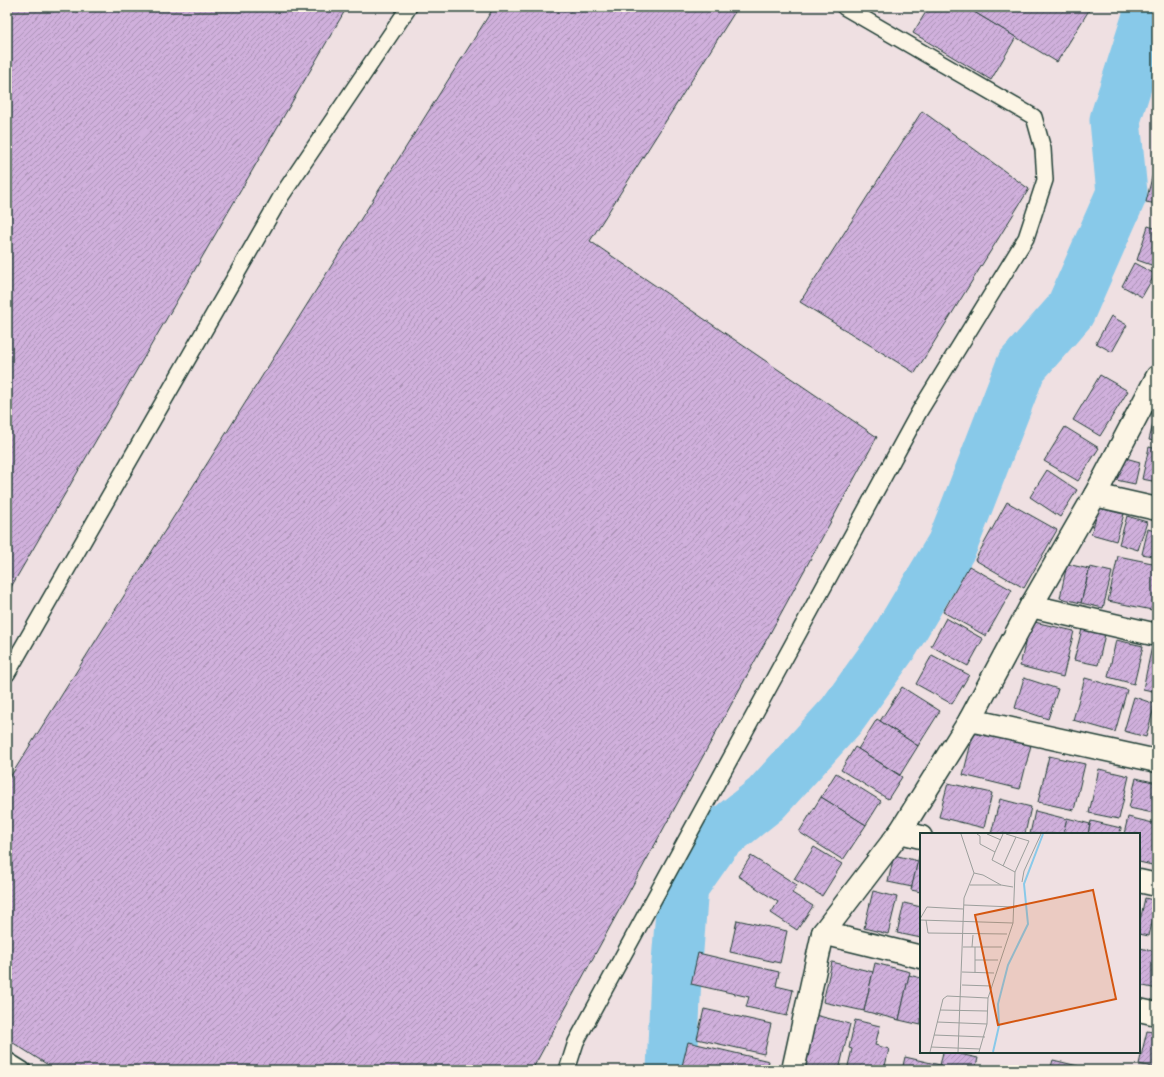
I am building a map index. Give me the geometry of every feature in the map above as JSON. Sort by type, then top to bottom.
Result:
[{"type":"street","points":[[793,1070],[823,933],[900,832],[970,720],[1031,606],[1095,495],[1156,380]]},
{"type":"street","points":[[1095,495],[1157,509]]},
{"type":"street","points":[[1031,606],[1157,635]]},
{"type":"street","points":[[970,720],[1157,761]]},
{"type":"street","points":[[900,832],[920,837]]},
{"type":"street","points":[[1140,881],[1157,885]]},
{"type":"street","points":[[823,933],[920,957]]},
{"type":"street","points":[[1140,1010],[1157,1014]]},
{"type":"lane","points":[[7,674],[282,195],[409,7]]},
{"type":"lane","points":[[567,1070],[576,1042],[919,412],[1026,238],[1045,180],[1043,149],[1034,117],[844,7]]},
{"type":"lane","points":[[7,1060],[24,1070]]},
{"type":"building","points":[[7,7],[347,7],[7,594]]},
{"type":"building","points":[[494,7],[738,7],[590,241],[877,437],[532,1070],[56,1070],[7,1039],[7,782]]},
{"type":"building","points":[[929,7],[966,7],[1016,37],[991,80],[913,33]]},
{"type":"building","points":[[966,7],[1091,7],[1057,62]]},
{"type":"building","points":[[922,111],[1029,189],[915,373],[800,302]]},
{"type":"building","points":[[1154,169],[1157,169],[1157,204],[1146,202]]},
{"type":"building","points":[[1148,226],[1157,229],[1157,267],[1137,260]]},
{"type":"building","points":[[1134,263],[1155,274],[1142,297],[1122,286]]},
{"type":"building","points":[[1111,316],[1127,325],[1112,352],[1096,343]]},
{"type":"building","points":[[1100,375],[1128,391],[1100,436],[1073,420]]},
{"type":"building","points":[[1157,408],[1157,442],[1149,440]]},
{"type":"building","points":[[1065,427],[1099,448],[1078,481],[1044,461]]},
{"type":"building","points":[[1149,447],[1157,449],[1157,482],[1142,479]]},
{"type":"building","points":[[1122,457],[1140,462],[1135,484],[1116,480]]},
{"type":"building","points":[[1047,470],[1077,490],[1060,517],[1030,497]]},
{"type":"building","points":[[1007,502],[1057,530],[1024,588],[975,560]]},
{"type":"building","points":[[1099,508],[1124,514],[1116,541],[1091,534]]},
{"type":"building","points":[[1127,516],[1147,522],[1138,550],[1119,544]]},
{"type":"building","points":[[1148,529],[1157,532],[1157,557],[1142,554]]},
{"type":"building","points":[[1118,556],[1157,564],[1157,589],[1152,610],[1108,601]]},
{"type":"building","points":[[1067,564],[1089,569],[1081,603],[1060,598]]},
{"type":"building","points":[[969,566],[1012,590],[986,636],[943,612]]},
{"type":"building","points":[[1090,567],[1112,572],[1103,608],[1081,603]]},
{"type":"building","points":[[946,618],[983,639],[968,666],[931,646]]},
{"type":"building","points":[[1030,621],[1074,631],[1063,677],[1020,666]]},
{"type":"building","points":[[1082,629],[1105,634],[1098,665],[1074,660]]},
{"type":"building","points":[[1116,640],[1143,646],[1134,684],[1108,677]]},
{"type":"building","points":[[1152,646],[1157,647],[1157,692],[1143,689]]},
{"type":"building","points":[[932,655],[969,675],[952,704],[916,684]]},
{"type":"building","points":[[1024,678],[1058,689],[1048,719],[1015,708]]},
{"type":"building","points":[[1085,678],[1127,690],[1115,732],[1073,720]]},
{"type":"building","points":[[902,687],[940,711],[918,746],[880,721]]},
{"type":"building","points":[[1134,697],[1155,704],[1146,737],[1124,731]]},
{"type":"building","points":[[877,719],[918,746],[900,775],[858,749]]},
{"type":"building","points":[[975,727],[1032,741],[1020,789],[963,775]]},
{"type":"building","points":[[855,747],[902,777],[888,799],[841,770]]},
{"type":"building","points":[[1049,756],[1085,764],[1074,810],[1038,802]]},
{"type":"building","points":[[1099,769],[1129,776],[1119,819],[1089,813]]},
{"type":"building","points":[[836,773],[881,801],[866,825],[821,797]]},
{"type":"building","points":[[1136,778],[1157,783],[1157,796],[1153,813],[1129,808]]},
{"type":"building","points":[[948,783],[992,793],[984,828],[939,817]]},
{"type":"building","points":[[821,797],[866,825],[843,860],[799,832]]},
{"type":"building","points":[[1000,799],[1031,807],[1025,833],[991,833]]},
{"type":"building","points":[[1035,811],[1067,819],[1063,833],[1030,833]]},
{"type":"building","points":[[1128,817],[1157,824],[1157,843],[1152,865],[1140,862],[1140,833],[1124,833]]},
{"type":"building","points":[[1067,818],[1090,824],[1088,833],[1063,833]]},
{"type":"building","points":[[1091,821],[1121,828],[1120,833],[1088,833]]},
{"type":"building","points":[[814,847],[842,864],[822,896],[794,879]]},
{"type":"building","points":[[894,855],[918,861],[912,887],[888,882]]},
{"type":"building","points":[[751,856],[797,885],[792,893],[813,906],[797,930],[771,913],[778,902],[738,876]]},
{"type":"building","points":[[919,856],[920,892],[911,890]]},
{"type":"building","points":[[873,891],[897,897],[888,934],[864,928]]},
{"type":"building","points":[[1145,898],[1157,901],[1149,936],[1140,934],[1140,920]]},
{"type":"building","points":[[904,903],[920,907],[920,938],[897,933]]},
{"type":"building","points":[[737,920],[787,931],[780,963],[730,952]]},
{"type":"building","points":[[1140,948],[1157,952],[1157,989],[1140,985]]},
{"type":"building","points":[[698,953],[779,972],[776,986],[793,990],[787,1016],[746,1007],[749,997],[691,984]]},
{"type":"building","points":[[832,962],[873,972],[864,1011],[823,1002]]},
{"type":"building","points":[[875,963],[910,972],[899,1020],[864,1011]]},
{"type":"building","points":[[909,975],[920,978],[920,1025],[899,1020]]},
{"type":"building","points":[[704,1009],[771,1024],[764,1054],[697,1039]]},
{"type":"building","points":[[815,1015],[850,1024],[839,1070],[816,1070],[803,1067]]},
{"type":"building","points":[[855,1020],[880,1026],[875,1045],[889,1049],[884,1070],[847,1070],[852,1049],[849,1048]]},
{"type":"building","points":[[1147,1031],[1157,1033],[1157,1068],[1139,1064]]},
{"type":"building","points":[[688,1042],[769,1061],[767,1070],[681,1070]]},
{"type":"building","points":[[943,1053],[955,1053],[978,1058],[975,1070],[939,1070]]},
{"type":"building","points":[[905,1057],[940,1065],[939,1070],[902,1070]]},
{"type":"building","points":[[1053,1060],[1078,1066],[1077,1070],[1050,1070]]},
{"type":"building","points":[[1012,1064],[1041,1070],[1011,1070]]},
{"type":"waterway","points":[[672,1070],[676,975],[683,886],[716,839],[766,799],[843,714],[895,641],[952,545],[1021,367],[1070,311],[1122,193],[1115,120],[1151,7]]}]
